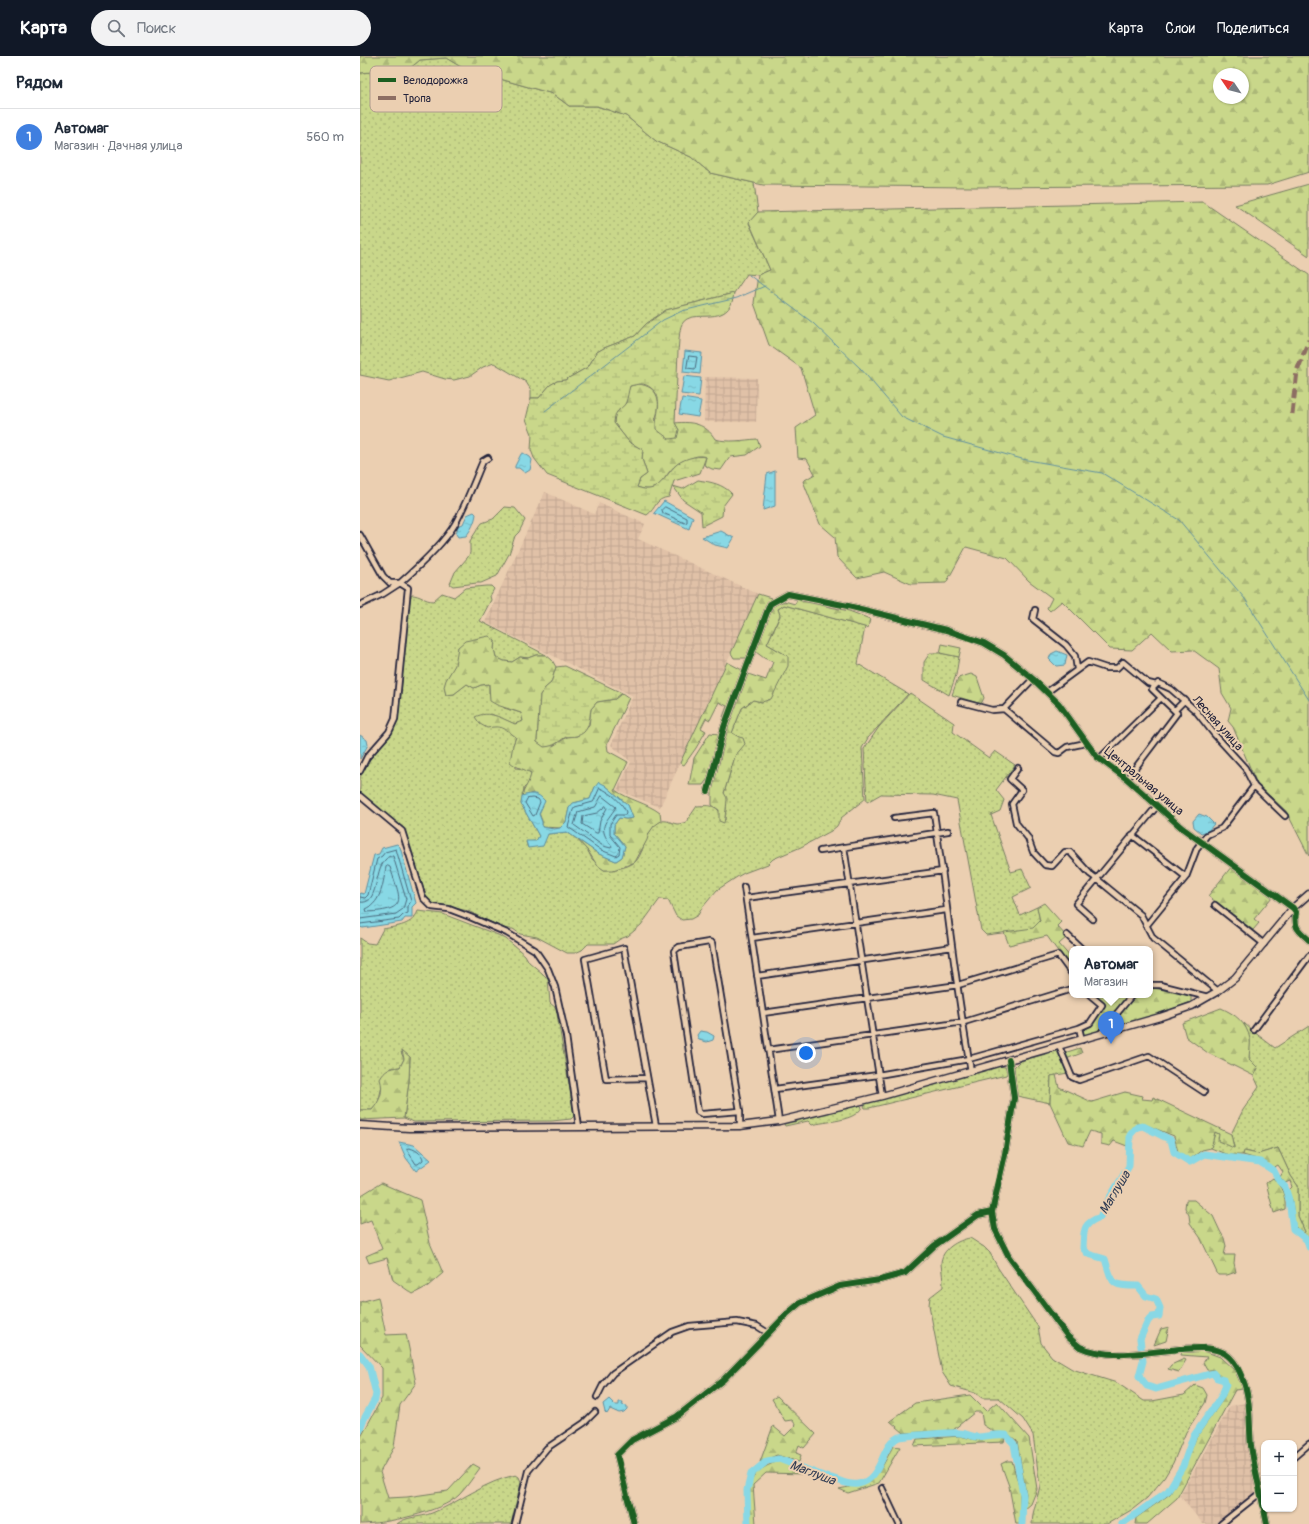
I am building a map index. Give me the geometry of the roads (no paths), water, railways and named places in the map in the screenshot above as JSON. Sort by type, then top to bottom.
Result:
[{"type":"main road","points":[[360,1125],[409,1128],[740,1126],[779,1121],[882,1096],[1082,1040],[1192,1006],[1218,991],[1235,978],[1293,908],[1309,894]]},
{"type":"street","points":[[360,605],[383,594],[400,583],[436,547],[454,525],[465,504],[483,461],[488,458]]},
{"type":"street","points":[[360,535],[383,576],[390,583],[400,583],[408,588],[395,719],[389,732],[367,757],[360,771]]},
{"type":"street","name":"Центральная улица","points":[[708,791],[724,727],[770,604],[788,594],[848,606],[946,630],[984,643],[1004,655],[1033,679],[1059,704],[1099,759],[1127,779],[1182,828],[1293,908]]},
{"type":"street","points":[[1035,610],[1034,619],[1066,645],[1075,656],[1077,670],[1047,692]]},
{"type":"street","name":"Лесная улица","points":[[1077,670],[1088,662],[1106,668],[1117,668],[1123,662],[1148,683],[1156,685],[1158,683],[1171,689],[1196,711],[1214,734],[1245,768],[1254,786],[1286,816]]},
{"type":"street","points":[[961,702],[992,710],[1004,709],[1033,679]]},
{"type":"street","points":[[1127,779],[1177,713],[1152,689],[1156,685]]},
{"type":"street","points":[[1099,759],[1161,698]]},
{"type":"street","points":[[1175,710],[1185,700]]},
{"type":"street","points":[[1004,709],[1055,752],[1059,753],[1067,747],[1086,743]]},
{"type":"street","points":[[1018,768],[1010,779],[1022,790],[1012,804],[1016,823],[1028,838],[1033,852],[1045,865],[1052,866],[1065,852],[1070,852],[1090,874],[1097,878],[1141,915],[1152,938],[1218,991]]},
{"type":"street","points":[[1146,926],[1186,877],[1197,848],[1207,835],[1222,828],[1254,786]]},
{"type":"street","points":[[360,796],[402,831],[423,898],[427,904],[432,907],[449,909],[506,933],[535,950],[548,970],[555,987],[566,1036],[579,1127]]},
{"type":"street","points":[[1093,919],[1076,904],[1157,806]]},
{"type":"street","points":[[894,818],[934,813],[943,871],[946,910],[971,1071]]},
{"type":"street","points":[[820,851],[948,831]]},
{"type":"street","points":[[1132,835],[1186,877]]},
{"type":"street","points":[[844,847],[882,1096]]},
{"type":"street","points":[[746,898],[943,871]]},
{"type":"street","points":[[744,887],[779,1121]]},
{"type":"street","points":[[1214,905],[1264,944]]},
{"type":"street","points":[[1293,908],[1296,912],[1294,924],[1297,930],[1309,940]]},
{"type":"street","points":[[752,938],[946,910]]},
{"type":"street","points":[[1067,935],[1079,946]]},
{"type":"street","points":[[740,1111],[702,1114],[698,1112],[674,951],[679,947],[709,942],[712,943],[740,1111],[740,1126]]},
{"type":"street","points":[[757,976],[952,947]]},
{"type":"street","points":[[647,1078],[606,1079],[585,959],[624,948],[656,1126]]},
{"type":"street","points":[[763,1013],[958,985],[1058,955],[1069,970]]},
{"type":"street","points":[[1254,1030],[1309,956]]},
{"type":"street","points":[[1153,985],[1160,985],[1208,997]]},
{"type":"street","points":[[768,1050],[964,1022],[1069,990]]},
{"type":"street","points":[[775,1089],[878,1075],[969,1060],[1079,1028],[1090,1023],[1102,1006],[1093,998]]},
{"type":"street","points":[[1100,1034],[1130,998]]},
{"type":"street","points":[[1079,1028],[1082,1040]]},
{"type":"street","points":[[1059,1046],[1072,1077],[1079,1080],[1149,1056],[1204,1092]]},
{"type":"street","points":[[1010,1060],[1014,1098],[1005,1154],[992,1212],[996,1229],[1009,1257],[1068,1337],[1078,1346],[1088,1350],[1108,1353],[1148,1352],[1203,1347],[1222,1352],[1232,1359],[1239,1369],[1247,1393],[1252,1447],[1267,1524]]},
{"type":"street","points":[[634,1524],[617,1455],[632,1440],[676,1417],[723,1380],[788,1313],[800,1303],[831,1289],[905,1274],[934,1246],[978,1215],[992,1212]]},
{"type":"street","points":[[598,1397],[603,1385],[613,1373],[672,1332],[690,1326],[737,1322],[750,1324],[768,1333]]},
{"type":"street","points":[[515,1524],[528,1471],[547,1448],[584,1423],[595,1412]]},
{"type":"street","points":[[1297,1454],[1309,1444]]},
{"type":"street","points":[[882,1488],[899,1524]]},
{"type":"street","points":[[1221,1524],[1260,1493]]},
{"type":"water","points":[[685,351],[702,353],[700,374],[683,372]]},
{"type":"water","points":[[684,376],[701,378],[699,396],[681,394]]},
{"type":"water","points":[[682,398],[701,401],[698,417],[679,414]]},
{"type":"water","points":[[523,453],[532,460],[530,470],[525,473],[519,468],[515,468],[521,454]]},
{"type":"water","points":[[775,471],[775,506],[763,510],[767,474]]},
{"type":"water","points":[[664,501],[693,517],[689,529],[654,513]]},
{"type":"water","points":[[474,512],[476,514],[470,531],[466,536],[458,537],[456,534],[458,526],[463,524],[467,515]]},
{"type":"water","points":[[721,531],[734,538],[728,548],[715,545],[702,537]]},
{"type":"water","points":[[1057,651],[1067,655],[1065,665],[1056,666],[1049,659],[1051,654]]},
{"type":"water","points":[[360,735],[367,740],[368,745],[360,759]]},
{"type":"water","points":[[599,782],[605,785],[628,805],[633,818],[619,818],[614,825],[614,833],[625,846],[622,857],[616,861],[599,854],[567,832],[548,834],[543,846],[528,848],[526,841],[536,841],[539,836],[521,804],[522,796],[535,794],[540,796],[545,801],[539,814],[542,827],[554,829],[560,828],[566,822],[569,808],[573,803],[590,799]]},
{"type":"water","points":[[1199,814],[1207,817],[1214,824],[1208,831],[1201,833],[1194,827],[1193,821]]},
{"type":"water","points":[[397,844],[400,847],[416,903],[412,907],[412,918],[405,918],[402,922],[363,928],[360,927],[360,893],[364,894],[374,855],[379,854],[382,848]]},
{"type":"water","points":[[700,1031],[707,1032],[714,1036],[713,1040],[707,1042],[699,1040],[697,1035]]},
{"type":"water","points":[[399,1142],[414,1145],[431,1160],[416,1171],[406,1158]]},
{"type":"water","points":[[609,1399],[615,1405],[619,1405],[619,1402],[623,1402],[622,1405],[627,1406],[627,1409],[624,1412],[619,1413],[610,1409],[607,1414],[603,1404]]},
{"type":"waterway","points":[[749,275],[813,323],[861,369],[902,417],[943,437],[1022,459],[1102,473],[1179,520],[1245,599],[1309,700]]},
{"type":"waterway","points":[[545,411],[663,320],[682,311],[737,298],[765,286]]},
{"type":"waterway","name":"Маглуша","points":[[1122,1524],[1168,1491],[1183,1466],[1193,1437],[1221,1397],[1226,1385],[1224,1380],[1217,1378],[1213,1373],[1156,1389],[1147,1386],[1139,1376],[1143,1361],[1140,1339],[1148,1321],[1152,1317],[1159,1316],[1160,1308],[1156,1299],[1146,1296],[1138,1286],[1122,1285],[1114,1282],[1105,1259],[1088,1254],[1083,1248],[1085,1228],[1090,1222],[1100,1217],[1107,1202],[1129,1166],[1130,1135],[1137,1127],[1143,1126],[1171,1140],[1174,1152],[1190,1162],[1204,1154],[1260,1162],[1274,1171],[1279,1181],[1285,1187],[1289,1200],[1293,1229],[1307,1240],[1309,1247]]},
{"type":"waterway","name":"Маглуша","points":[[360,1354],[369,1366],[376,1394],[360,1430]]},
{"type":"waterway","name":"Маглуша","points":[[748,1524],[747,1490],[751,1474],[767,1461],[779,1459],[826,1477],[849,1484],[858,1484],[866,1481],[872,1476],[888,1447],[899,1437],[956,1433],[978,1437],[1006,1435],[1014,1444],[1023,1495],[1022,1524]]},
{"type":"place","name":"Автомаг","points":[[1111,1044]]}]
